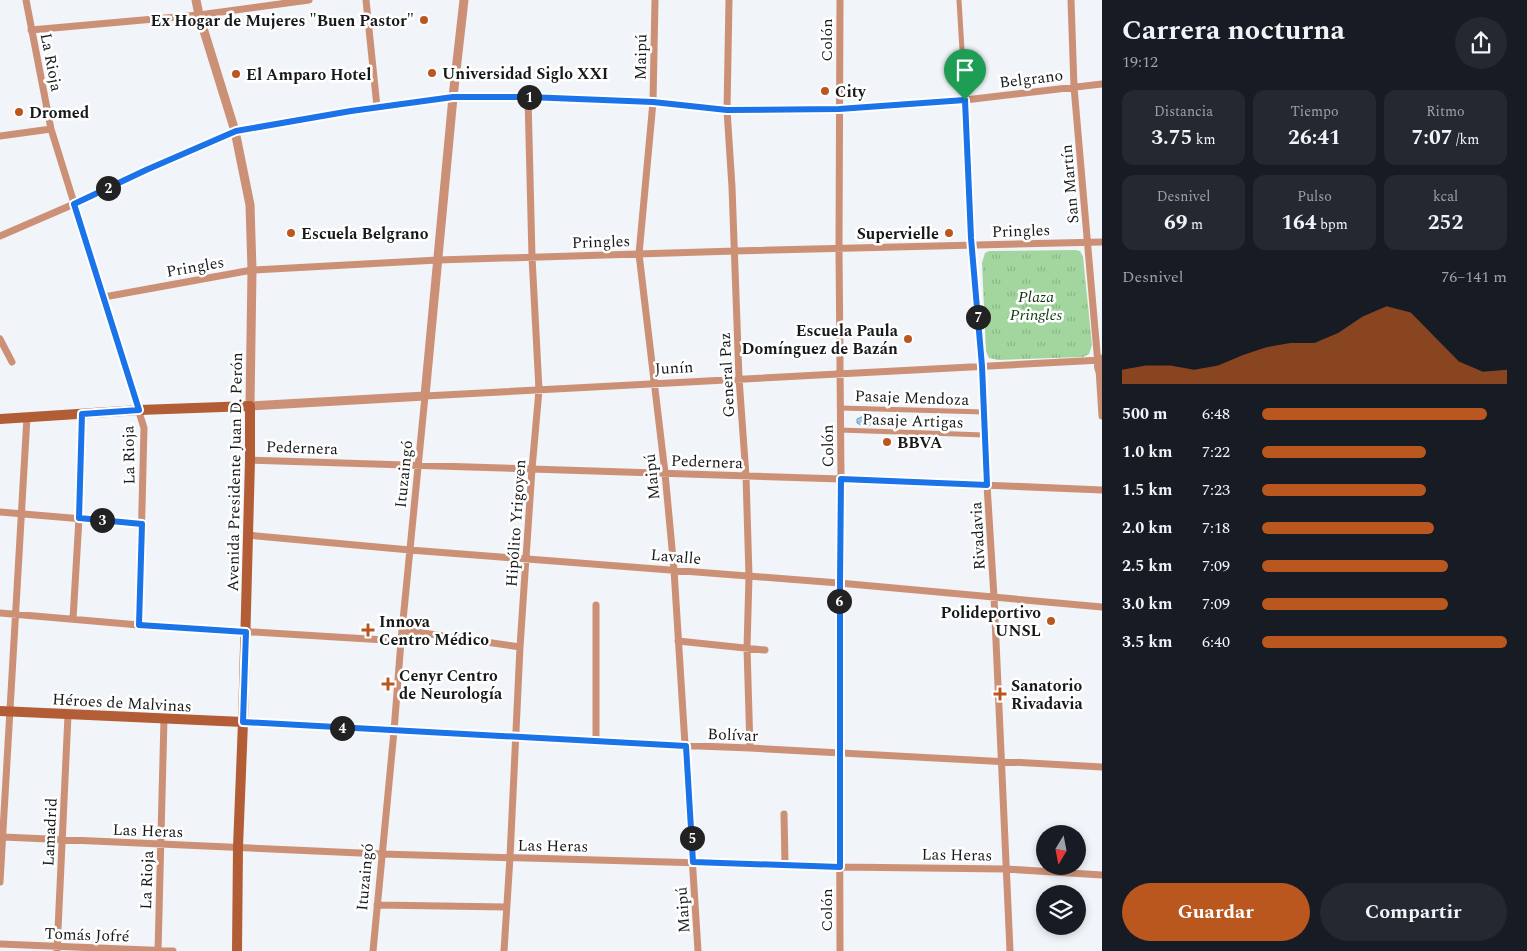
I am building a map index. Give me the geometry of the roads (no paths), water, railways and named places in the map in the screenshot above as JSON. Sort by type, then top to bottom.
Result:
[{"type":"main road","points":[[0,419],[139,410],[250,406]]},
{"type":"main road","name":"Avenida Presidente Juan D. Perón","points":[[237,951],[250,406]]},
{"type":"main road","name":"Héroes de Malvinas","points":[[5,711],[164,720],[243,722]]},
{"type":"street","name":"La Rioja","points":[[26,0],[51,129],[144,428],[139,625]]},
{"type":"street","name":"Avenida Presidente Juan D. Perón","points":[[196,0],[199,15],[236,131],[250,205],[252,270],[250,406]]},
{"type":"street","points":[[31,30],[199,15],[309,0]]},
{"type":"street","points":[[366,0],[377,107]]},
{"type":"street","name":"Ituzaingó","points":[[373,951],[453,97],[464,0]]},
{"type":"street","name":"Maipú","points":[[655,0],[653,102],[639,254],[665,473],[674,570],[698,951]]},
{"type":"street","name":"General Paz","points":[[729,0],[727,110],[746,476],[749,576],[747,648],[750,748]]},
{"type":"street","name":"Colón","points":[[840,0],[840,951]]},
{"type":"street","name":"Rivadavia","points":[[959,0],[972,245],[982,366],[1010,951]]},
{"type":"street","name":"San Martín","points":[[1071,0],[1074,87],[1096,344],[1100,365],[1102,416]]},
{"type":"street","name":"Belgrano","points":[[0,236],[236,131],[377,107],[453,97],[528,97],[653,102],[727,110],[839,109],[965,100],[1102,84]]},
{"type":"street","name":"Hipólito Yrigoyen","points":[[504,951],[520,647],[539,390],[532,258],[528,97]]},
{"type":"street","points":[[0,136],[51,129]]},
{"type":"street","name":"Pringles","points":[[104,297],[252,270],[438,260],[1102,242]]},
{"type":"street","points":[[0,339],[12,362]]},
{"type":"street","points":[[1080,361],[1090,356],[1096,344]]},
{"type":"street","name":"Junín","points":[[250,406],[1080,361],[1100,365]]},
{"type":"street","name":"Pasaje Mendoza","points":[[840,408],[984,412]]},
{"type":"street","points":[[72,619],[79,518],[82,414]]},
{"type":"street","points":[[0,882],[3,837],[5,711],[16,615],[27,417]]},
{"type":"street","name":"Pasaje Artigas","points":[[840,430],[985,435]]},
{"type":"street","name":"Pedernera","points":[[250,460],[841,479],[1102,490]]},
{"type":"street","points":[[0,512],[142,524]]},
{"type":"street","name":"Lavalle","points":[[247,535],[410,550],[840,583],[1102,607]]},
{"type":"street","points":[[596,605],[596,742]]},
{"type":"street","points":[[0,614],[139,625],[401,641]]},
{"type":"street","points":[[402,630],[520,647]]},
{"type":"street","points":[[678,641],[765,650]]},
{"type":"street","name":"Lamadrid","points":[[57,949],[68,715]]},
{"type":"street","name":"La Rioja","points":[[158,951],[164,720]]},
{"type":"street","name":"Bolívar","points":[[243,722],[596,742],[1002,760],[1102,767]]},
{"type":"street","points":[[784,814],[786,864]]},
{"type":"street","name":"Las Heras","points":[[3,837],[382,854],[840,867],[1006,869],[1102,876]]},
{"type":"street","points":[[377,905],[506,906]]},
{"type":"street","name":"Tomás Jofré","points":[[0,944],[57,949],[173,951]]},
{"type":"water","points":[[864,416],[872,420],[869,426],[857,423],[857,419]]},
{"type":"place","name":"Ex Hogar de Mujeres \"Buen Pastor\"","points":[[424,20]]},
{"type":"place","name":"Universidad Siglo XXI","points":[[432,73]]},
{"type":"place","name":"El Amparo Hotel","points":[[236,74]]},
{"type":"place","name":"City","points":[[825,91]]},
{"type":"place","name":"Dromed","points":[[19,112]]},
{"type":"place","name":"Escuela Belgrano","points":[[291,233]]},
{"type":"place","name":"Supervielle","points":[[949,233]]},
{"type":"place","name":"Escuela Paula Domínguez de Bazán","points":[[908,339]]},
{"type":"place","name":"BBVA","points":[[887,442]]},
{"type":"place","name":"Polideportivo UNSL","points":[[1051,621]]},
{"type":"place","name":"Innova Centro Médico","points":[[368,630]]},
{"type":"place","name":"Cenyr Centro de Neurología","points":[[388,684]]},
{"type":"place","name":"Sanatorio Rivadavia","points":[[1000,694]]},
{"type":"park label","name":"Plaza Pringles","points":[[1036,305]]}]
